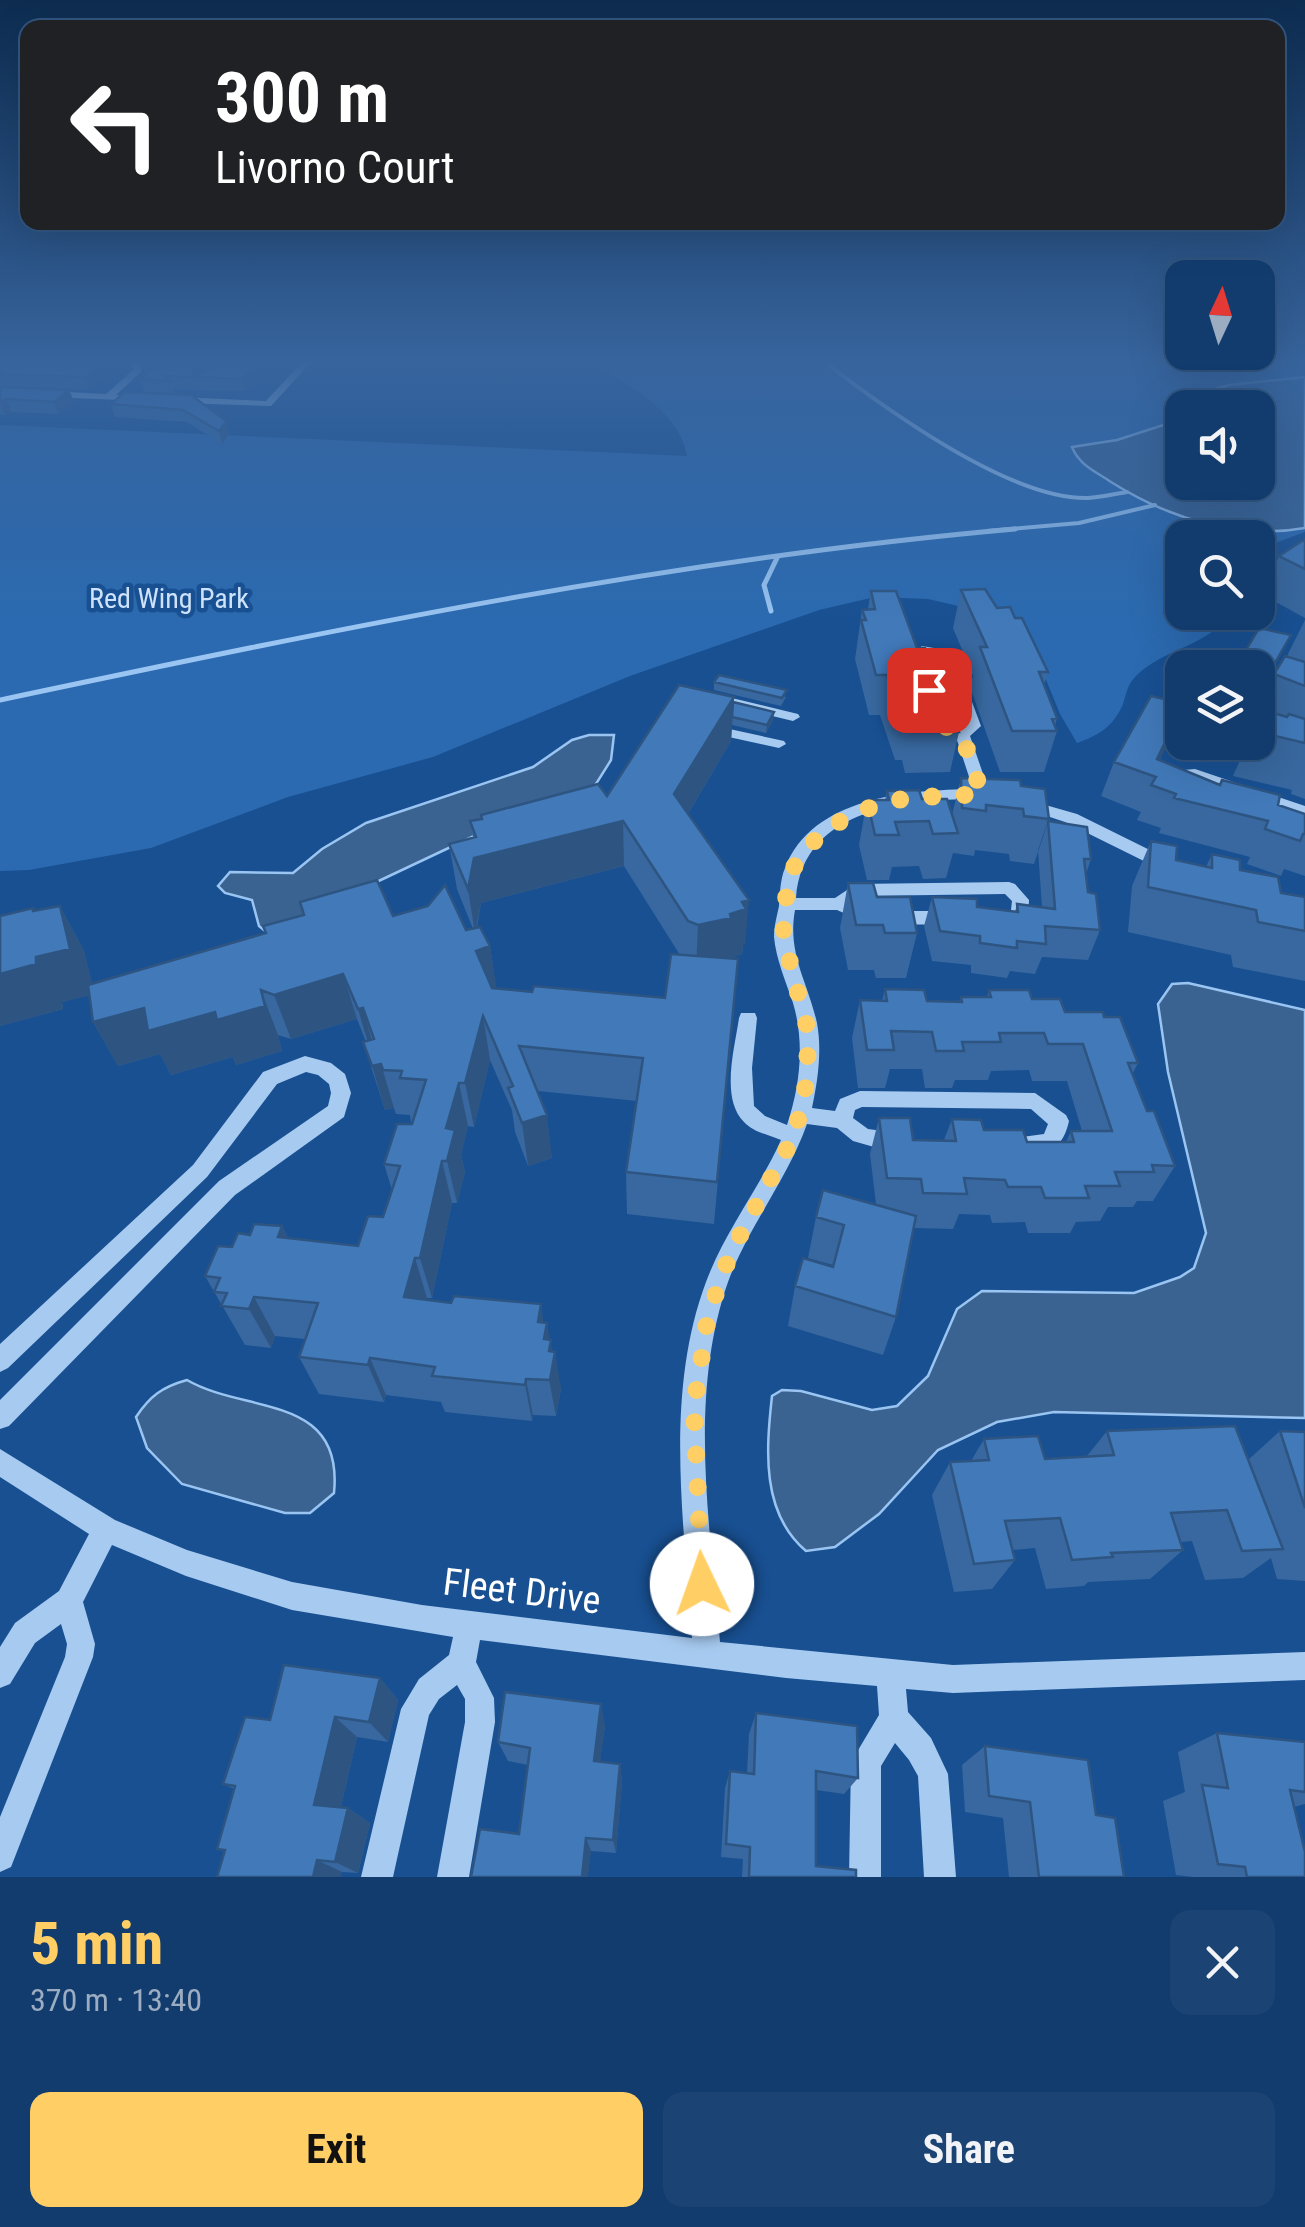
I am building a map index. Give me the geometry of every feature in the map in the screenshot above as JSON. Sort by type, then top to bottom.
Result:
[{"type":"street","points":[[923,672],[917,654],[922,650],[947,654],[974,726],[962,735]]},
{"type":"street","points":[[692,692],[793,718]]},
{"type":"street","points":[[935,707],[941,724],[962,735],[982,794]]},
{"type":"street","points":[[688,723],[779,744]]},
{"type":"street","points":[[1184,795],[1170,783],[1172,776],[1180,772],[1305,811]]},
{"type":"street","points":[[707,1654],[694,1445],[696,1378],[718,1281],[794,1136],[801,1115],[809,1034],[783,936],[787,888],[796,862],[834,824],[862,810],[906,798],[982,794],[1070,818],[1186,874]]},
{"type":"street","points":[[788,904],[839,904],[864,916],[1020,916],[1021,900],[1009,888],[856,890],[839,904]]},
{"type":"street","points":[[748,1018],[741,1096],[744,1109],[752,1118],[794,1136]]},
{"type":"street","points":[[0,1360],[200,1172],[270,1078],[305,1064],[324,1069],[338,1080],[341,1092],[337,1111],[227,1188],[0,1417]]},
{"type":"street","points":[[842,1120],[847,1106],[860,1099],[1035,1101],[1058,1121],[1056,1135],[1049,1143],[1010,1142]]},
{"type":"street","points":[[801,1115],[842,1120],[856,1135],[873,1140],[912,1140]]},
{"type":"street","name":"Fleet Drive","points":[[0,1462],[106,1528],[240,1583],[292,1596],[469,1624],[890,1675],[1021,1678],[1170,1668],[1305,1666]]},
{"type":"street","points":[[0,1674],[25,1634],[69,1601],[106,1528]]},
{"type":"street","points":[[0,1856],[78,1657],[81,1644],[69,1601]]},
{"type":"street","points":[[453,1877],[480,1722],[479,1698],[462,1664],[469,1624]]},
{"type":"street","points":[[377,1877],[416,1708],[429,1690],[462,1664]]},
{"type":"street","points":[[890,1675],[894,1718],[920,1749],[933,1774],[940,1877]]},
{"type":"street","points":[[865,1877],[866,1762],[894,1718]]},
{"type":"green space","name":"Red Wing Park","points":[[0,448],[501,448],[687,456],[684,448],[1129,448],[1077,460],[1158,505],[1200,520],[1165,520],[1165,630],[1214,630],[1179,650],[1165,650],[1165,657],[1149,665],[1130,684],[1110,724],[1077,743],[1040,665],[976,610],[928,599],[875,597],[819,610],[630,676],[433,757],[288,797],[151,848],[29,870],[0,871]]},
{"type":"green space","name":"Red Wing Park","points":[[1305,528],[1305,532],[1275,543],[1275,531]]},
{"type":"shaded area","points":[[1072,448],[1165,448],[1165,500],[1275,500],[1275,448],[1305,448],[1305,528],[1275,531],[1275,520],[1194,520],[1180,516],[1111,482],[1083,463]]},
{"type":"shaded area","points":[[614,735],[611,760],[596,784],[575,801],[474,836],[277,929],[265,931],[259,926],[252,900],[225,893],[218,886],[230,872],[293,873],[322,849],[366,823],[533,767],[572,740]]},
{"type":"shaded area","points":[[1188,983],[1305,1010],[1305,1418],[1054,1412],[997,1422],[938,1450],[879,1514],[835,1547],[806,1551],[791,1536],[774,1499],[768,1459],[772,1396],[782,1390],[801,1391],[872,1410],[897,1406],[928,1376],[957,1309],[982,1291],[1134,1293],[1194,1268],[1206,1233],[1168,1072],[1158,1004],[1172,984]]},
{"type":"shaded area","points":[[187,1380],[307,1422],[323,1438],[333,1461],[334,1493],[310,1513],[285,1513],[182,1484],[147,1448],[136,1417],[157,1393]]},
{"type":"building","points":[[1305,539],[1305,569],[1279,556]]},
{"type":"building","points":[[985,589],[997,608],[1010,607],[1015,618],[1022,618],[1048,672],[1039,672],[1057,718],[1052,719],[1057,731],[1012,731],[980,647],[987,647],[961,590]]},
{"type":"building","points":[[871,591],[896,591],[917,648],[925,648],[940,690],[946,691],[959,732],[913,732],[910,720],[902,720],[887,675],[876,675],[861,620],[866,620],[862,610],[875,609]]},
{"type":"building","points":[[1258,630],[1291,635],[1275,663],[1275,650],[1246,650]]},
{"type":"building","points":[[1285,656],[1305,662],[1305,686],[1275,674]]},
{"type":"building","points":[[719,675],[787,690],[782,698],[714,682]]},
{"type":"building","points":[[679,685],[734,697],[674,794],[749,900],[742,902],[746,909],[730,914],[731,918],[698,925],[688,921],[623,821],[474,858],[468,889],[449,844],[476,837],[470,821],[598,784],[607,796]]},
{"type":"building","points":[[1151,696],[1165,699],[1165,742],[1157,759],[1220,785],[1222,780],[1280,795],[1278,805],[1305,814],[1305,834],[1300,841],[1265,829],[1268,821],[1174,798],[1176,794],[1151,785],[1156,777],[1114,762]]},
{"type":"building","points":[[733,702],[774,712],[767,725],[732,717]]},
{"type":"building","points":[[1275,714],[1305,719],[1305,743],[1275,736]]},
{"type":"building","points":[[961,778],[1020,780],[1021,786],[1045,789],[1049,819],[1024,816],[1023,809],[986,805],[986,811],[962,808]]},
{"type":"building","points":[[919,790],[922,799],[947,799],[958,833],[933,834],[929,821],[895,822],[899,835],[875,835],[867,800],[889,800],[887,791]]},
{"type":"building","points":[[1048,821],[1087,827],[1091,859],[1084,859],[1088,892],[1096,894],[1100,930],[1045,926],[1046,944],[1017,941],[1017,948],[980,943],[980,936],[940,931],[932,897],[977,899],[977,907],[1018,912],[1017,904],[1055,909]]},
{"type":"building","points":[[1151,841],[1177,846],[1176,860],[1212,868],[1212,854],[1240,860],[1240,870],[1278,877],[1281,893],[1305,897],[1305,931],[1258,922],[1256,910],[1148,887]]},
{"type":"building","points":[[377,880],[393,916],[428,906],[445,885],[466,930],[480,927],[490,946],[476,951],[492,988],[532,992],[534,986],[665,998],[671,954],[738,959],[717,1182],[626,1172],[643,1058],[519,1046],[547,1115],[522,1123],[508,1088],[513,1086],[483,1016],[465,1083],[459,1083],[446,1128],[455,1130],[447,1161],[442,1161],[420,1258],[415,1258],[404,1297],[451,1303],[454,1296],[541,1304],[538,1322],[547,1323],[544,1339],[551,1340],[549,1351],[555,1352],[550,1380],[526,1379],[525,1385],[432,1376],[435,1367],[370,1358],[368,1365],[299,1357],[318,1303],[254,1297],[249,1309],[221,1306],[227,1293],[214,1292],[220,1278],[205,1276],[218,1246],[232,1247],[238,1233],[250,1235],[254,1224],[282,1226],[278,1237],[358,1246],[368,1216],[383,1217],[400,1166],[384,1164],[397,1124],[412,1124],[426,1080],[400,1078],[402,1071],[383,1070],[381,1064],[372,1066],[363,1042],[374,1039],[363,1008],[358,1009],[343,974],[274,995],[261,990],[265,1006],[217,1020],[215,1012],[148,1031],[144,1008],[93,1022],[88,985],[266,933],[263,926],[304,915],[300,902]]},
{"type":"building","points":[[848,883],[873,883],[877,897],[910,897],[917,933],[885,933],[883,925],[856,925]]},
{"type":"building","points":[[60,906],[70,949],[36,957],[36,964],[0,974],[0,916]]},
{"type":"building","points":[[885,989],[924,990],[927,1001],[962,1002],[961,997],[991,997],[989,990],[1029,990],[1032,999],[1060,999],[1065,1012],[1103,1012],[1104,1017],[1120,1017],[1138,1063],[1128,1063],[1147,1111],[1154,1111],[1175,1166],[1152,1165],[1154,1172],[1115,1172],[1120,1186],[1085,1186],[1089,1198],[1045,1198],[1041,1187],[1008,1187],[1005,1180],[964,1178],[967,1194],[923,1193],[921,1179],[887,1178],[879,1118],[910,1118],[913,1140],[956,1141],[952,1119],[981,1120],[984,1130],[1023,1130],[1027,1142],[1074,1142],[1071,1131],[1112,1131],[1083,1044],[1048,1044],[1044,1033],[999,1033],[1001,1042],[962,1042],[964,1051],[936,1051],[932,1032],[891,1031],[894,1050],[867,1050],[860,1000],[887,1001]]},
{"type":"building","points":[[823,1190],[916,1216],[896,1317],[795,1286],[803,1258],[833,1267],[844,1225],[816,1217]]},
{"type":"building","points":[[1235,1426],[1283,1549],[1242,1551],[1227,1510],[1171,1513],[1183,1550],[1111,1553],[1113,1557],[1072,1560],[1060,1518],[1005,1521],[1015,1560],[974,1564],[950,1462],[989,1460],[984,1439],[1038,1436],[1045,1459],[1114,1455],[1107,1431]]},
{"type":"building","points":[[1280,1431],[1305,1432],[1305,1508]]},
{"type":"building","points":[[284,1665],[380,1678],[369,1722],[335,1717],[314,1805],[348,1808],[335,1862],[317,1860],[313,1877],[217,1877],[225,1850],[217,1849],[235,1786],[223,1784],[245,1717],[270,1720]]},
{"type":"building","points":[[505,1692],[601,1704],[594,1761],[620,1764],[613,1840],[586,1838],[582,1877],[471,1877],[480,1829],[519,1834],[530,1748],[498,1742]]},
{"type":"building","points":[[756,1713],[857,1726],[858,1778],[816,1771],[816,1866],[856,1870],[856,1877],[749,1877],[750,1847],[726,1844],[730,1771],[754,1774]]},
{"type":"building","points":[[1217,1733],[1305,1742],[1305,1792],[1290,1790],[1305,1852],[1305,1877],[1247,1877],[1245,1867],[1218,1864],[1202,1785],[1228,1788]]},
{"type":"building","points":[[985,1746],[1088,1760],[1096,1815],[1115,1818],[1124,1877],[1039,1877],[1030,1802],[989,1796]]},
{"type":"waterway","points":[[950,448],[1022,484],[1057,495],[1088,498],[1127,492]]},
{"type":"waterway","points":[[987,531],[1079,523],[1155,505]]},
{"type":"waterway","points":[[0,700],[505,599],[759,558],[1015,529]]},
{"type":"waterway","points":[[771,611],[764,585],[778,556]]},
{"type":"route","points":[[702,1584],[694,1407],[708,1316],[731,1252],[794,1136],[805,1092],[809,1034],[783,936],[787,888],[796,862],[809,845],[844,818],[906,798],[982,794],[962,735],[941,724],[929,690]]}]
